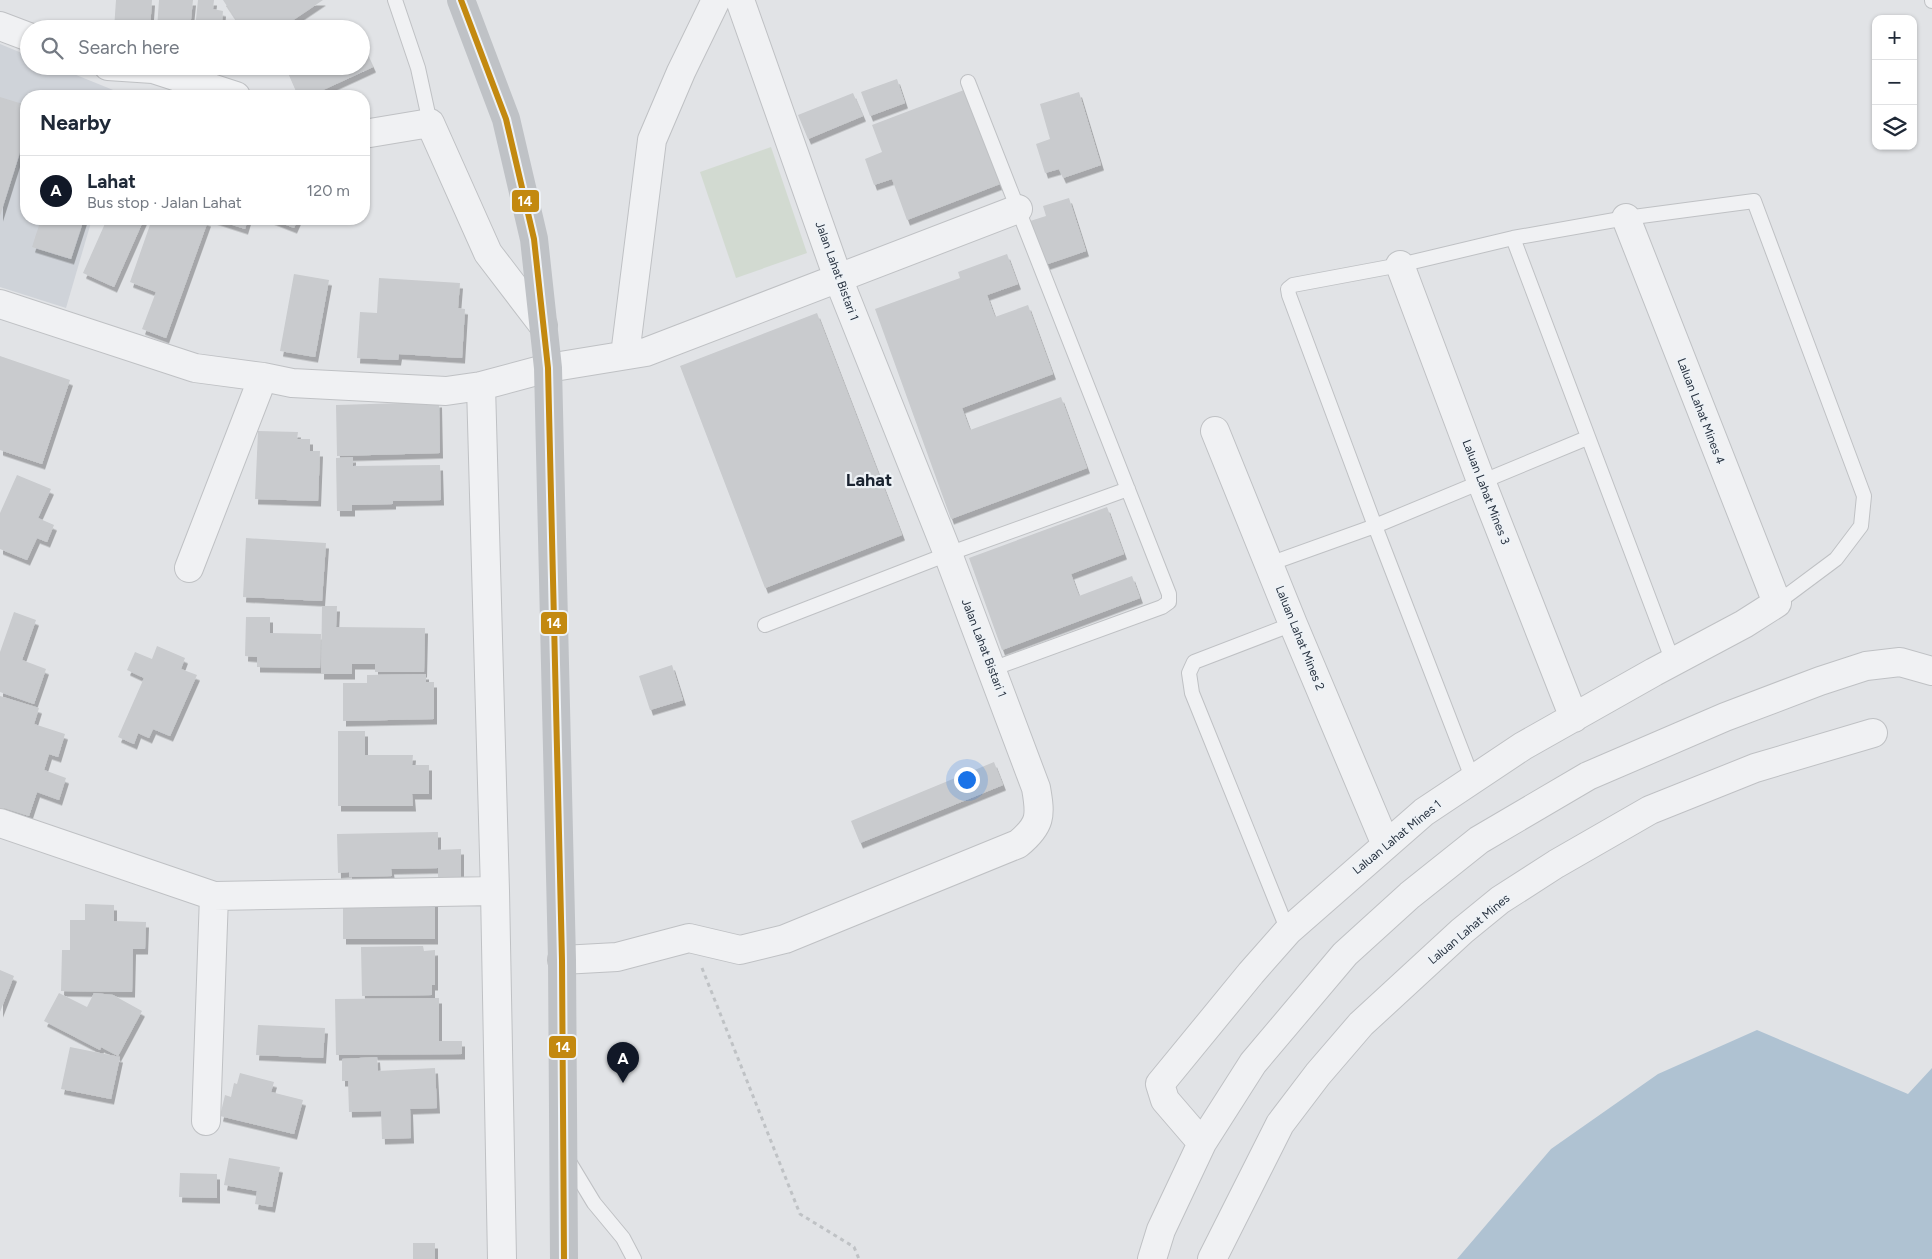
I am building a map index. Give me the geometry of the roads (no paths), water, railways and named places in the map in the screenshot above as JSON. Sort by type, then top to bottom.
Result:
[{"type":"main road","points":[[461,0],[506,118],[534,239],[548,368],[562,960],[564,1259]]},
{"type":"street","points":[[625,355],[652,140],[680,72],[716,0]]},
{"type":"street","name":"Jalan Lahat Bistari 1","points":[[562,960],[617,957],[690,938],[740,950],[785,939],[1018,844],[1032,832],[1040,811],[1036,788],[992,669],[838,278],[740,0]]},
{"type":"street","points":[[0,26],[20,34]]},
{"type":"street","points":[[171,75],[218,90]]},
{"type":"street","points":[[370,133],[430,123],[488,253],[543,326]]},
{"type":"street","points":[[0,304],[195,368],[292,383],[446,391],[481,386],[548,368],[646,352],[1018,209]]},
{"type":"street","name":"Laluan Lahat Mines 4","points":[[1626,218],[1777,603]]},
{"type":"street","name":"Laluan Lahat Mines 3","points":[[1400,265],[1574,718]]},
{"type":"street","points":[[189,568],[263,377]]},
{"type":"street","points":[[481,386],[495,891],[502,1259]]},
{"type":"street","name":"Laluan Lahat Mines 2","points":[[1215,431],[1293,624],[1386,845]]},
{"type":"street","name":"Laluan Lahat Mines 1","points":[[1202,1143],[1165,1100],[1160,1084],[1288,931],[1424,812],[1523,746],[1744,624],[1777,603]]},
{"type":"street","points":[[1152,1259],[1162,1230],[1202,1143],[1253,1063],[1345,954],[1410,895],[1479,840],[1588,776],[1725,717],[1820,681],[1866,666],[1900,662],[1932,672]]},
{"type":"street","name":"Laluan Lahat Mines","points":[[1212,1259],[1280,1124],[1318,1074],[1361,1024],[1462,931],[1500,900],[1556,864],[1650,810],[1755,768],[1873,733]]},
{"type":"street","points":[[0,823],[214,896],[495,891]]},
{"type":"street","points":[[206,1121],[214,896]]},
{"type":"lane","points":[[395,0],[418,68],[430,123]]},
{"type":"lane","points":[[968,82],[1169,594],[1169,602],[1162,607],[992,669]]},
{"type":"lane","points":[[1473,780],[1375,526],[1288,288],[1293,285],[1400,265],[1512,238],[1626,218],[1754,201],[1864,496],[1861,526],[1836,560],[1777,603]]},
{"type":"lane","points":[[1512,238],[1673,662]]},
{"type":"lane","points":[[1269,564],[1375,526],[1481,480],[1587,438]]},
{"type":"lane","points":[[765,625],[948,554],[1128,489]]},
{"type":"lane","points":[[1288,931],[1192,693],[1189,674],[1194,662],[1293,624]]},
{"type":"lane","points":[[564,1153],[594,1203],[622,1238],[634,1259]]},
{"type":"water","points":[[1757,1030],[1908,1094],[1932,1068],[1932,1259],[1457,1259],[1551,1149],[1658,1074]]},
{"type":"place","name":"Lahat","points":[[623,1083]]},
{"type":"district","name":"Lahat","points":[[869,480]]}]
